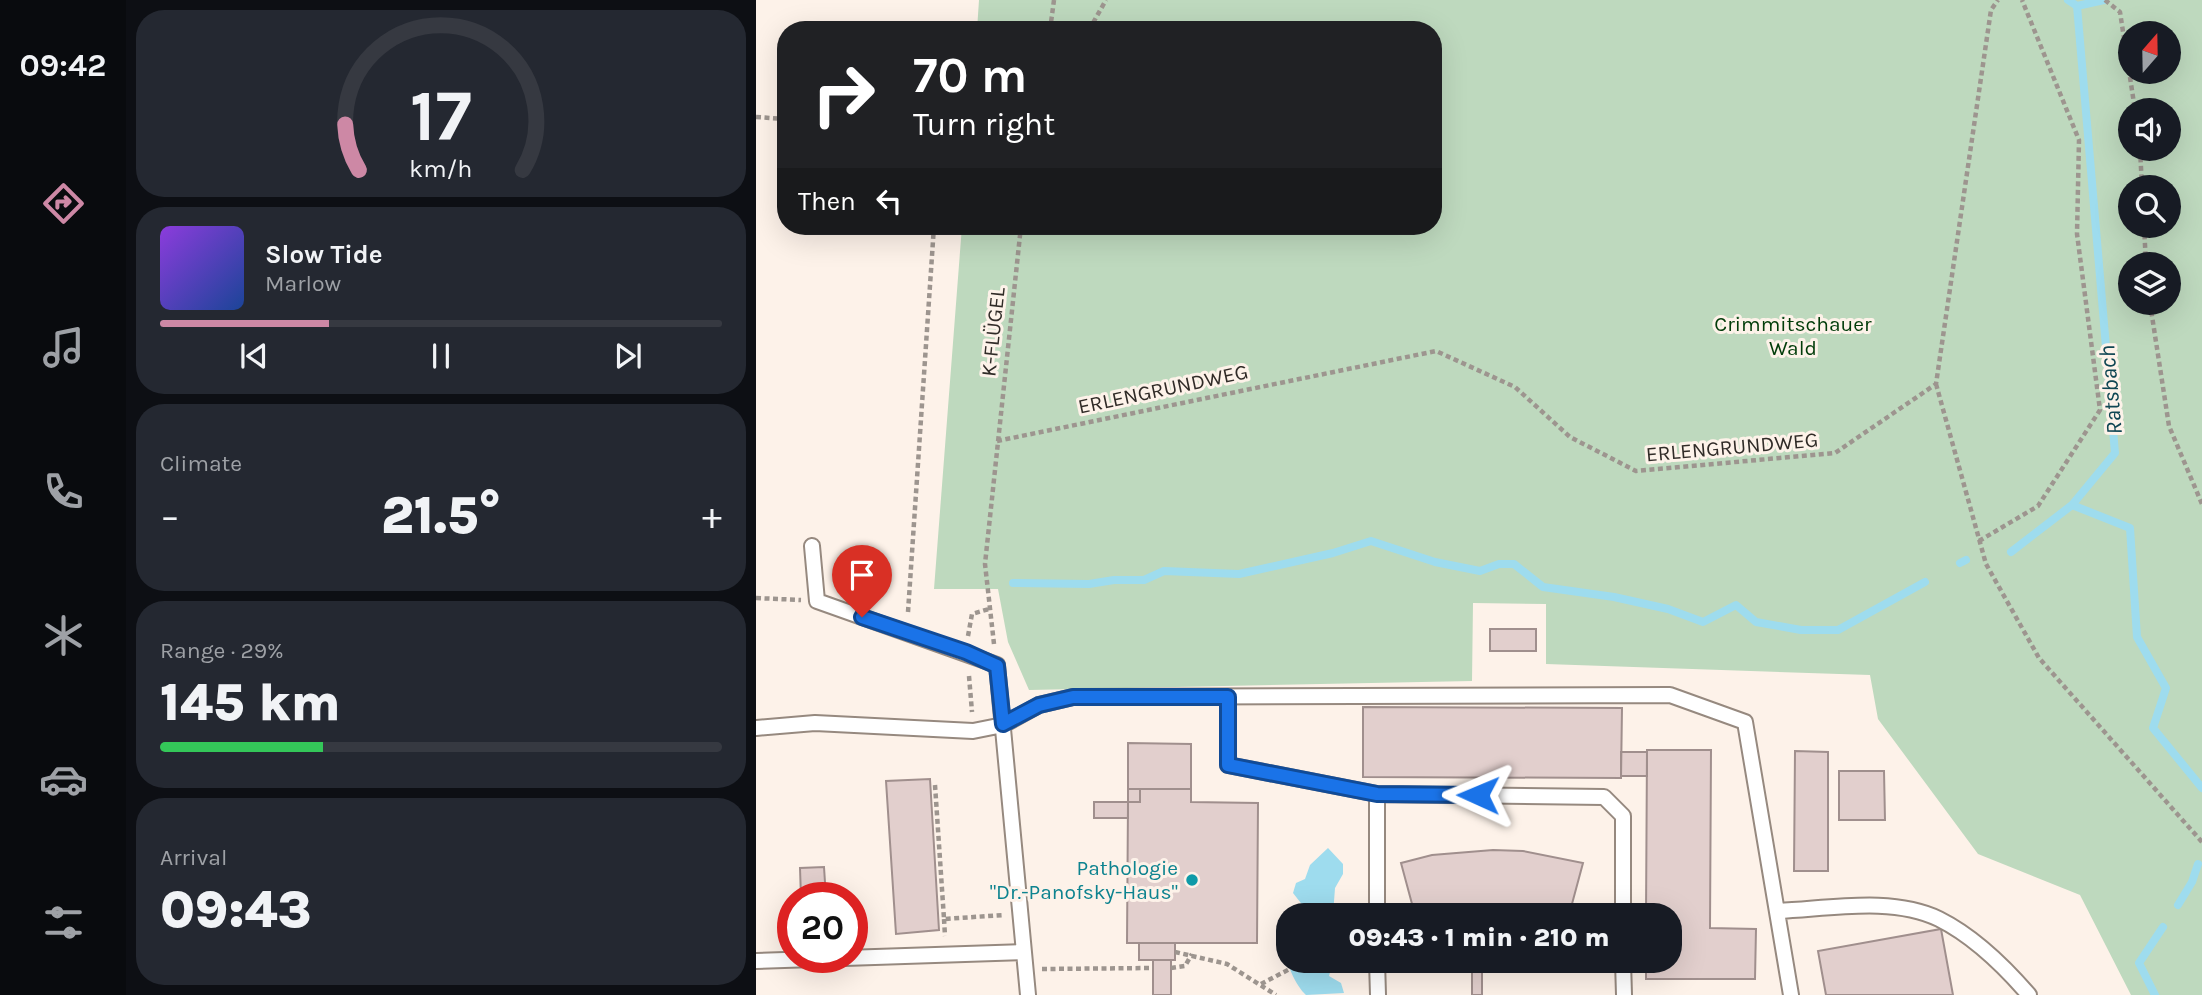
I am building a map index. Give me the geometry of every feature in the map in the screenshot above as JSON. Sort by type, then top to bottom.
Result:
[{"type":"lane","points":[[812,546],[817,601],[906,634],[966,652],[997,666],[1028,995]]},
{"type":"lane","points":[[756,728],[815,723],[973,731],[1003,724],[1039,705],[1073,697],[1670,695],[1745,722],[1791,995]]},
{"type":"lane","points":[[1228,697],[1228,765],[1377,794],[1604,797],[1623,816],[1623,903]]},
{"type":"lane","points":[[1377,794],[1377,903]]},
{"type":"lane","points":[[1778,911],[1875,906],[1938,918],[2008,971],[2029,995]]},
{"type":"lane","points":[[756,961],[1024,952]]},
{"type":"lane","points":[[1377,973],[1378,995]]},
{"type":"lane","points":[[1623,973],[1624,995]]},
{"type":"path","points":[[1050,21],[1054,0]]},
{"type":"path","points":[[1094,21],[1106,0]]},
{"type":"path","points":[[1998,0],[1991,10],[1936,384],[1986,564],[2039,658],[2202,842]]},
{"type":"path","points":[[1979,541],[2038,506],[2100,410],[2077,234],[2079,140],[2022,0]]},
{"type":"path","points":[[2105,0],[2120,12],[2133,98]]},
{"type":"path","points":[[756,117],[777,118]]},
{"type":"path","points":[[906,634],[932,235]]},
{"type":"path","name":"K-FLÜGEL","points":[[997,666],[985,564],[1020,235]]},
{"type":"path","points":[[2152,315],[2169,426],[2202,504]]},
{"type":"path","name":"ERLENGRUNDWEG","points":[[998,441],[1436,351],[1515,387],[1570,437],[1636,471],[1835,453],[1936,384]]},
{"type":"path","points":[[756,598],[817,601]]},
{"type":"path","points":[[935,785],[944,919],[1020,913]]},
{"type":"path","points":[[1175,952],[1227,964],[1276,995]]},
{"type":"path","points":[[1171,968],[1185,966],[1192,954]]},
{"type":"path","points":[[1026,970],[1153,968]]},
{"type":"path","points":[[1261,984],[1281,973]]},
{"type":"green space","name":"Crimmitschauer Wald","points":[[979,0],[2202,0],[2202,995],[2131,995],[2080,895],[1978,854],[1878,719],[1870,675],[1546,664],[1546,604],[1473,603],[1472,681],[1029,690],[1008,642],[998,589],[934,589],[961,235],[1442,235],[1442,21],[978,21]]},
{"type":"water","points":[[1328,848],[1343,864],[1343,874],[1335,888],[1334,903],[1301,903],[1293,893],[1296,883],[1305,879],[1310,865]]},
{"type":"water","points":[[1292,973],[1330,973],[1329,976],[1341,983],[1344,993],[1306,995]]},
{"type":"building","points":[[1490,629],[1536,629],[1536,651],[1490,651]]},
{"type":"building","points":[[1363,707],[1622,708],[1621,778],[1363,777]]},
{"type":"building","points":[[1128,743],[1191,744],[1191,789],[1128,789]]},
{"type":"building","points":[[1647,750],[1711,750],[1710,928],[1756,929],[1755,979],[1646,979],[1646,973],[1682,973],[1682,903],[1646,903]]},
{"type":"building","points":[[1795,751],[1828,752],[1828,871],[1794,871]]},
{"type":"building","points":[[1621,752],[1647,752],[1647,776],[1621,776]]},
{"type":"building","points":[[1839,771],[1884,771],[1885,820],[1839,820]]},
{"type":"building","points":[[930,779],[939,930],[896,934],[886,781]]},
{"type":"building","points":[[1128,789],[1140,789],[1140,802],[1128,802]]},
{"type":"building","name":"Pathologie \"Dr.-Panofsky-Haus\"","points":[[1140,789],[1191,789],[1191,802],[1258,803],[1257,943],[1127,943],[1128,802],[1140,802]]},
{"type":"building","points":[[1094,802],[1128,802],[1128,818],[1094,818]]},
{"type":"building","points":[[1493,850],[1523,851],[1583,863],[1572,903],[1412,903],[1401,863],[1432,855]]},
{"type":"building","points":[[824,867],[825,882],[800,882],[800,868]]},
{"type":"building","points":[[1941,929],[1953,995],[1826,995],[1818,951]]},
{"type":"building","points":[[1139,943],[1175,943],[1175,960],[1139,960]]},
{"type":"building","points":[[1153,960],[1171,960],[1171,995],[1153,995]]},
{"type":"building","points":[[1472,973],[1482,973],[1482,995],[1472,995]]},
{"type":"waterway","name":"Ratsbach","points":[[2068,0],[2077,6],[2115,453],[2072,505],[2130,528],[2137,637],[2166,688],[2153,728],[2202,788]]},
{"type":"waterway","points":[[2077,6],[2104,0]]},
{"type":"waterway","points":[[2011,552],[2072,505]]},
{"type":"waterway","points":[[1013,583],[1089,584],[1114,580],[1144,580],[1164,571],[1239,574],[1333,553],[1371,541],[1435,562],[1480,571],[1499,564],[1514,564],[1543,587],[1614,597],[1668,609],[1703,622],[1736,605],[1756,622],[1801,630],[1838,630],[1925,582]]},
{"type":"waterway","points":[[1960,563],[1966,560]]},
{"type":"waterway","name":"Ratsbach","points":[[2178,905],[2192,882],[2198,864]]},
{"type":"waterway","name":"Ratsbach","points":[[2155,995],[2139,963],[2163,927]]},
{"type":"place","name":"Pathologie \"Dr.-Panofsky-Haus\"","points":[[1192,880]]},
{"type":"route","points":[[862,617],[966,652],[997,666],[1003,724],[1039,705],[1073,697],[1228,697],[1228,765],[1377,794],[1478,795]]}]
